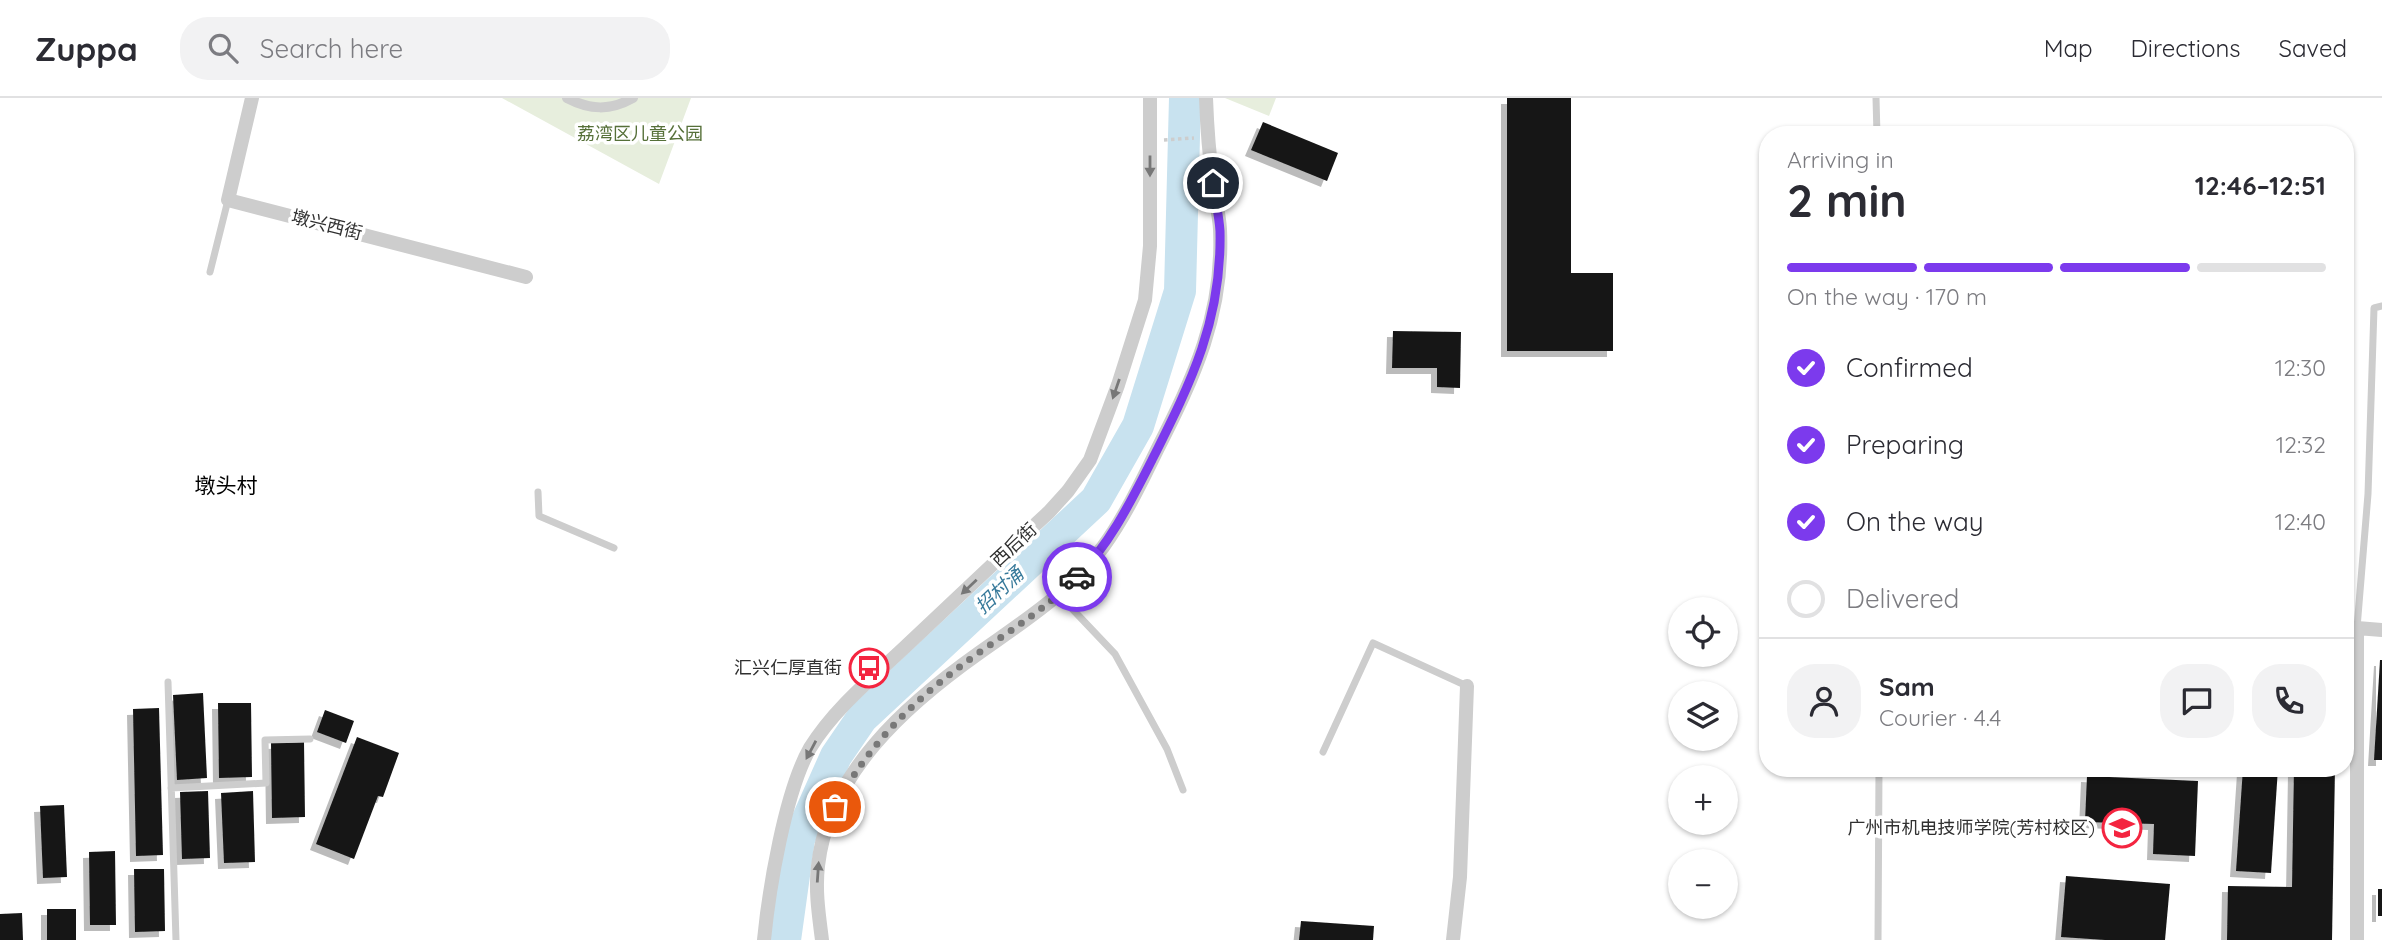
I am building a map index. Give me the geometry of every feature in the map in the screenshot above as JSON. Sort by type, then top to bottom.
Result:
[{"type":"street","points":[[228,200],[252,98]]},
{"type":"street","points":[[567,98],[580,105],[609,109],[633,98]]},
{"type":"street","name":"西后街","points":[[764,940],[771,889],[791,798],[809,751],[819,735],[861,688],[1049,512],[1090,460],[1145,300],[1150,246],[1150,98]]},
{"type":"street","points":[[822,940],[817,892],[821,846],[835,807],[858,765],[900,717],[939,683],[1059,595],[1086,568],[1104,545],[1139,486],[1192,380],[1211,321],[1220,228],[1207,137],[1206,98]]},
{"type":"street","name":"墩兴西街","points":[[228,200],[526,277]]},
{"type":"street","points":[[2357,940],[2357,628],[2382,630]]},
{"type":"street","points":[[1453,940],[1460,877],[1466,686]]},
{"type":"lane","points":[[1876,98],[1877,126]]},
{"type":"lane","points":[[210,272],[228,200]]},
{"type":"lane","points":[[2357,628],[2368,495],[2374,308],[2382,306]]},
{"type":"lane","points":[[538,492],[539,516],[614,548]]},
{"type":"lane","points":[[1059,595],[1115,654],[1167,749],[1183,790]]},
{"type":"lane","points":[[1323,752],[1373,643],[1466,686]]},
{"type":"lane","points":[[168,682],[176,940]]},
{"type":"lane","points":[[171,788],[266,783],[265,740],[310,739]]},
{"type":"lane","points":[[1878,940],[1879,777]]},
{"type":"path","points":[[1150,141],[1207,137]]},
{"type":"green space","name":"荔湾区儿童公园","points":[[502,98],[691,98],[659,184]]},
{"type":"green space","points":[[1225,98],[1276,98],[1269,116]]},
{"type":"building","points":[[1507,98],[1571,98],[1571,273],[1613,273],[1613,351],[1507,351]]},
{"type":"building","points":[[1263,122],[1338,153],[1327,181],[1251,150]]},
{"type":"building","points":[[1393,331],[1461,332],[1460,388],[1437,387],[1437,368],[1392,368]]},
{"type":"building","points":[[2380,660],[2382,760],[2374,760]]},
{"type":"building","points":[[203,693],[207,778],[177,780],[173,695]]},
{"type":"building","points":[[218,703],[251,703],[252,777],[219,778]]},
{"type":"building","points":[[159,708],[163,855],[136,856],[133,709]]},
{"type":"building","points":[[325,710],[354,721],[346,743],[317,732]]},
{"type":"building","points":[[357,737],[399,753],[383,797],[378,796],[354,859],[316,844]]},
{"type":"building","points":[[304,742],[305,817],[272,818],[271,743]]},
{"type":"building","points":[[2087,777],[2198,781],[2195,856],[2153,854],[2154,824],[2085,822]]},
{"type":"building","points":[[2242,777],[2277,777],[2271,873],[2236,871]]},
{"type":"building","points":[[2294,777],[2335,777],[2332,940],[2227,940],[2228,886],[2292,887]]},
{"type":"building","points":[[208,791],[210,858],[182,859],[180,792]]},
{"type":"building","points":[[253,791],[255,862],[224,863],[221,793]]},
{"type":"building","points":[[64,805],[67,877],[43,878],[40,806]]},
{"type":"building","points":[[115,851],[116,925],[90,925],[89,852]]},
{"type":"building","points":[[134,869],[164,869],[165,931],[135,932]]},
{"type":"building","points":[[2066,876],[2170,884],[2165,940],[2061,937]]},
{"type":"building","points":[[2378,889],[2382,889],[2382,916],[2378,916]]},
{"type":"building","points":[[47,909],[76,909],[76,940],[47,940]]},
{"type":"building","points":[[22,913],[23,940],[0,940],[0,914]]},
{"type":"building","points":[[1301,921],[1374,926],[1373,940],[1299,940]]},
{"type":"waterway","name":"招村涌","points":[[785,940],[799,839],[836,756],[862,718],[1096,500],[1138,426],[1180,291],[1185,98]]},
{"type":"way so far","points":[[835,807],[858,765],[900,717],[939,683],[1049,604],[1077,577]]},
{"type":"place","name":"汇兴仁厚直街","points":[[869,668]]},
{"type":"place","name":"广州市机电技师学院(芳村校区)","points":[[2122,828]]},
{"type":"district","name":"墩头村","points":[[226,486]]},
{"type":"route","points":[[1077,577],[1104,545],[1139,486],[1196,370],[1211,321],[1218,274],[1220,228],[1213,183]]}]
